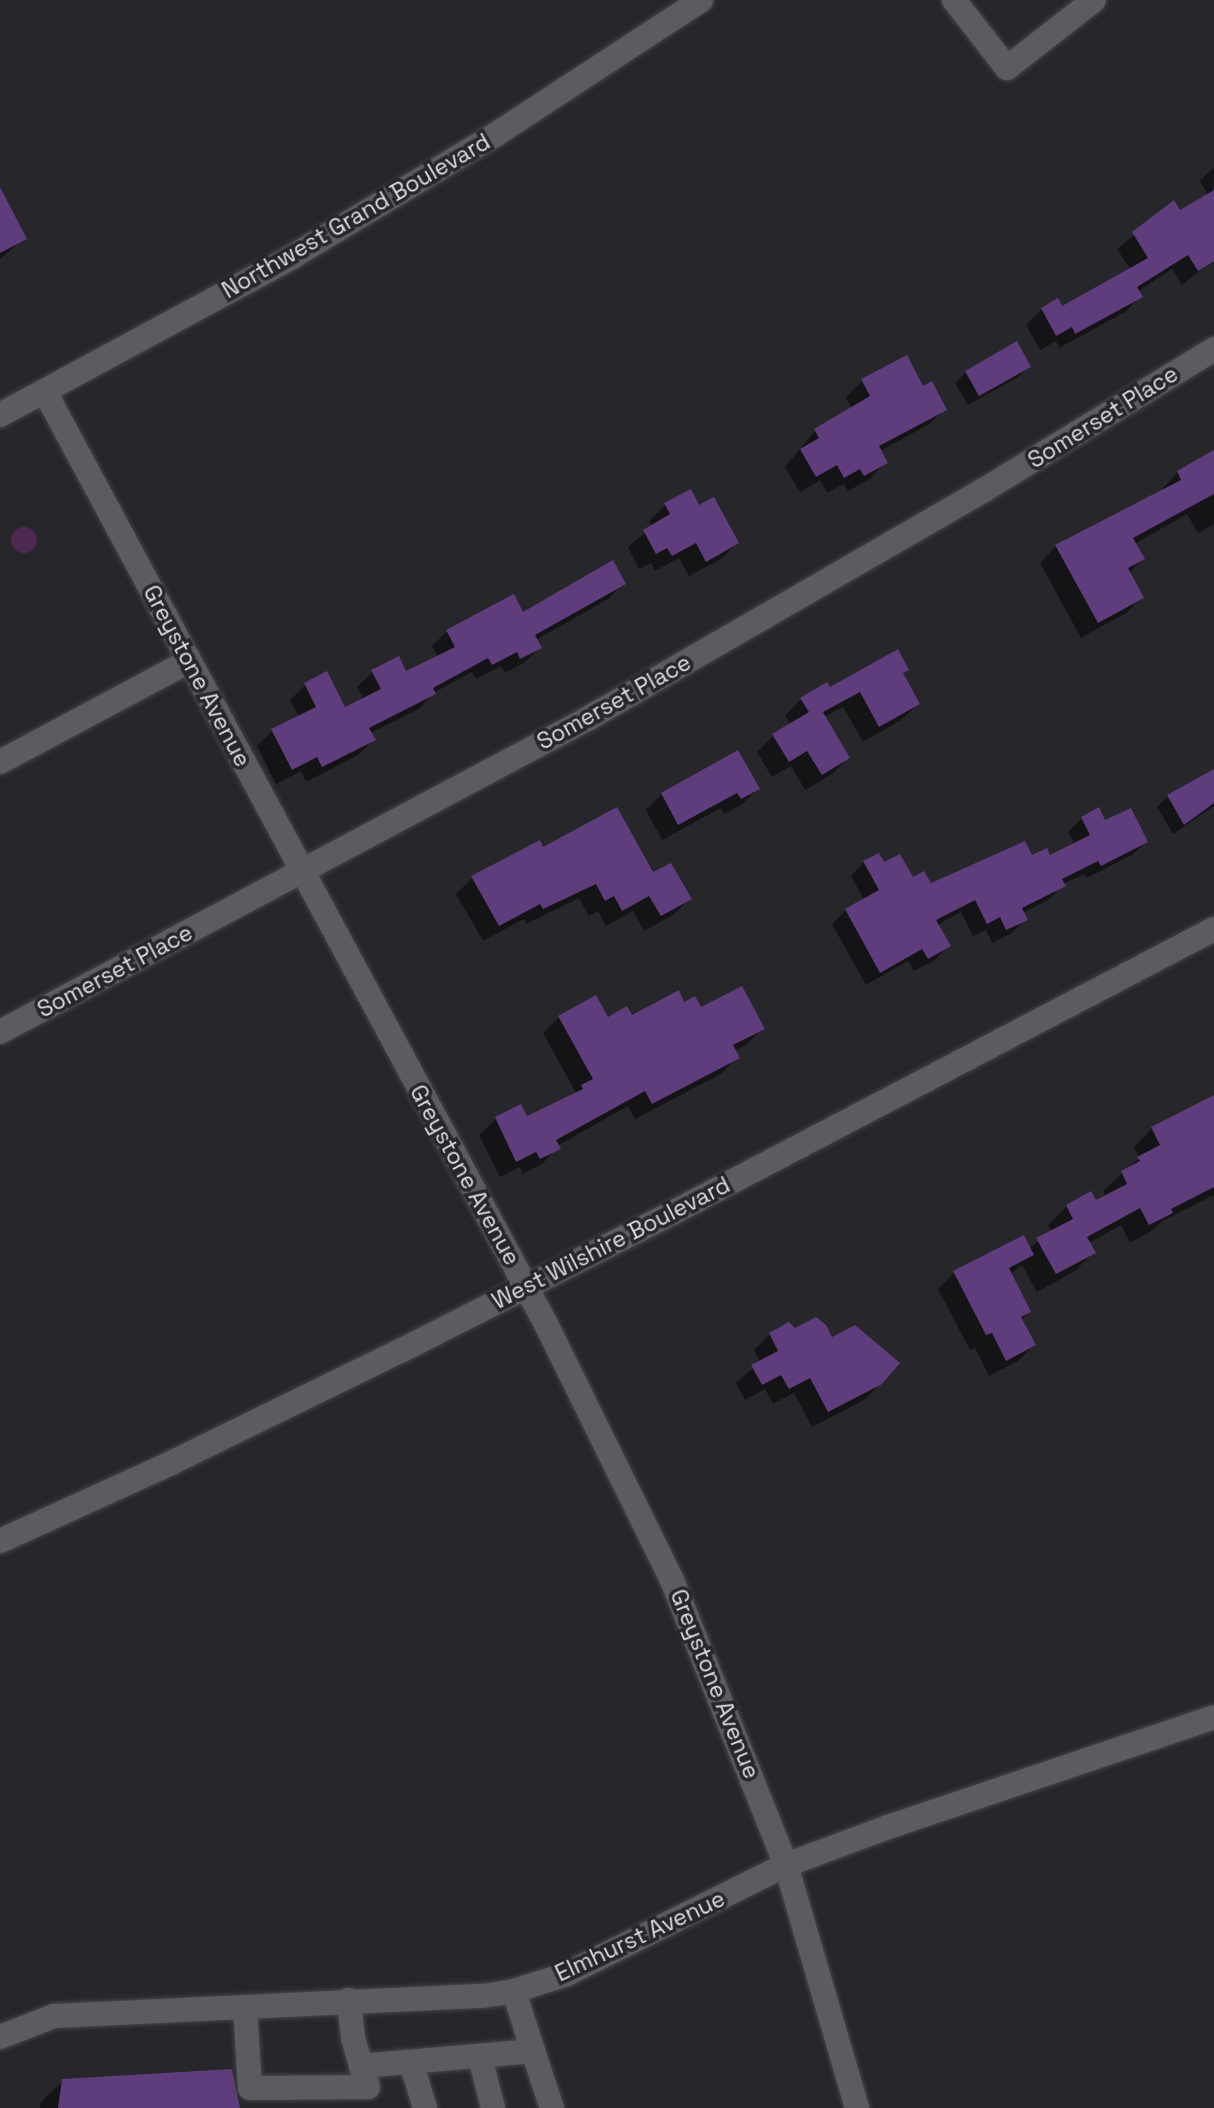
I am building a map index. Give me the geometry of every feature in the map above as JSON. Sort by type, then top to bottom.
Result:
[{"type":"street","name":"Northwest Grand Boulevard","points":[[0,415],[302,251],[495,135],[701,0]]},
{"type":"street","points":[[954,0],[1007,68],[1094,0]]},
{"type":"street","name":"Somerset Place","points":[[0,1032],[601,711],[984,490],[1214,349]]},
{"type":"street","name":"Greystone Avenue","points":[[45,391],[586,1399],[672,1580],[786,1865],[857,2108]]},
{"type":"street","points":[[0,762],[189,661]]},
{"type":"street","name":"West Wilshire Boulevard","points":[[0,1541],[172,1463],[526,1287],[1214,929]]},
{"type":"street","name":"Elmhurst Avenue","points":[[0,2037],[54,2016],[349,2000],[483,1996],[513,1991],[578,1970],[786,1865],[901,1822],[1214,1717]]},
{"type":"street","points":[[513,1991],[552,2108]]},
{"type":"street","points":[[349,2000],[353,2038],[368,2087]]},
{"type":"street","points":[[245,2007],[250,2088],[368,2087],[411,2062],[533,2051]]},
{"type":"street","points":[[480,2057],[493,2108]]},
{"type":"street","points":[[411,2062],[425,2108]]},
{"type":"shaded area","points":[[24,527],[33,531],[37,540],[33,549],[24,553],[15,549],[11,540],[15,531]]},
{"type":"building","points":[[0,187],[27,239],[0,253]]},
{"type":"building","points":[[1214,190],[1214,261],[1198,271],[1188,255],[1137,287],[1143,297],[1075,334],[1072,327],[1056,336],[1041,308],[1058,298],[1062,306],[1148,258],[1132,232],[1174,200],[1180,210]]},
{"type":"building","points":[[1017,341],[1031,367],[979,396],[965,371]]},
{"type":"building","points":[[907,355],[923,386],[932,381],[947,410],[879,446],[888,463],[864,476],[860,469],[844,478],[837,465],[816,477],[800,449],[819,438],[814,429],[870,396],[861,379]]},
{"type":"building","points":[[1214,450],[1214,494],[1133,538],[1145,559],[1128,568],[1144,598],[1098,623],[1055,545],[1181,480],[1177,471]]},
{"type":"building","points":[[691,489],[699,505],[714,497],[739,543],[706,562],[696,543],[672,556],[667,548],[656,554],[643,530],[670,514],[664,503]]},
{"type":"building","points":[[613,560],[626,584],[535,635],[542,648],[520,659],[517,652],[492,665],[488,658],[433,688],[436,694],[369,728],[376,740],[322,767],[317,757],[292,770],[271,729],[316,707],[304,683],[327,671],[345,707],[381,689],[371,670],[399,656],[406,671],[455,647],[446,630],[514,594],[523,612]]},
{"type":"building","points":[[898,649],[909,670],[903,673],[920,704],[879,727],[860,692],[823,712],[850,758],[822,775],[807,751],[789,762],[772,734],[809,712],[800,698],[827,682],[830,687]]},
{"type":"building","points":[[738,750],[760,789],[741,799],[737,793],[678,825],[661,793]]},
{"type":"building","points":[[1214,769],[1214,803],[1184,825],[1167,795]]},
{"type":"building","points":[[617,807],[653,872],[671,863],[692,899],[661,916],[649,896],[622,911],[614,896],[605,901],[596,884],[543,909],[540,904],[499,926],[471,876],[540,840],[543,847]]},
{"type":"building","points":[[1099,807],[1105,820],[1131,808],[1148,842],[1101,866],[1098,861],[1062,879],[1066,886],[1022,908],[1028,920],[1006,930],[1000,917],[987,924],[975,900],[936,920],[951,946],[928,959],[922,949],[880,973],[845,909],[879,890],[863,861],[879,853],[884,862],[900,854],[913,877],[924,871],[931,883],[1025,841],[1032,855],[1047,848],[1050,855],[1090,835],[1081,817]]},
{"type":"building","points":[[742,986],[765,1029],[733,1045],[740,1058],[652,1104],[645,1091],[556,1140],[561,1149],[540,1159],[536,1152],[516,1162],[495,1117],[521,1104],[527,1116],[583,1089],[581,1085],[593,1079],[558,1016],[596,995],[608,1017],[627,1006],[632,1015],[679,990],[684,1002],[695,996],[701,1007]]},
{"type":"building","points":[[1214,1095],[1214,1187],[1171,1209],[1173,1213],[1149,1225],[1140,1208],[1087,1237],[1096,1253],[1056,1274],[1036,1238],[1073,1219],[1066,1205],[1091,1191],[1096,1200],[1127,1184],[1121,1171],[1140,1161],[1137,1157],[1160,1145],[1151,1127]]},
{"type":"building","points":[[1024,1235],[1034,1255],[1009,1268],[1031,1312],[1021,1317],[1036,1345],[1006,1361],[992,1333],[986,1335],[953,1271]]},
{"type":"building","points":[[816,1317],[826,1325],[832,1337],[855,1325],[900,1363],[882,1384],[828,1412],[810,1378],[789,1389],[781,1375],[762,1385],[751,1365],[778,1351],[769,1333],[789,1322],[795,1328]]},
{"type":"building","points":[[232,2069],[240,2108],[58,2108],[62,2079]]}]
